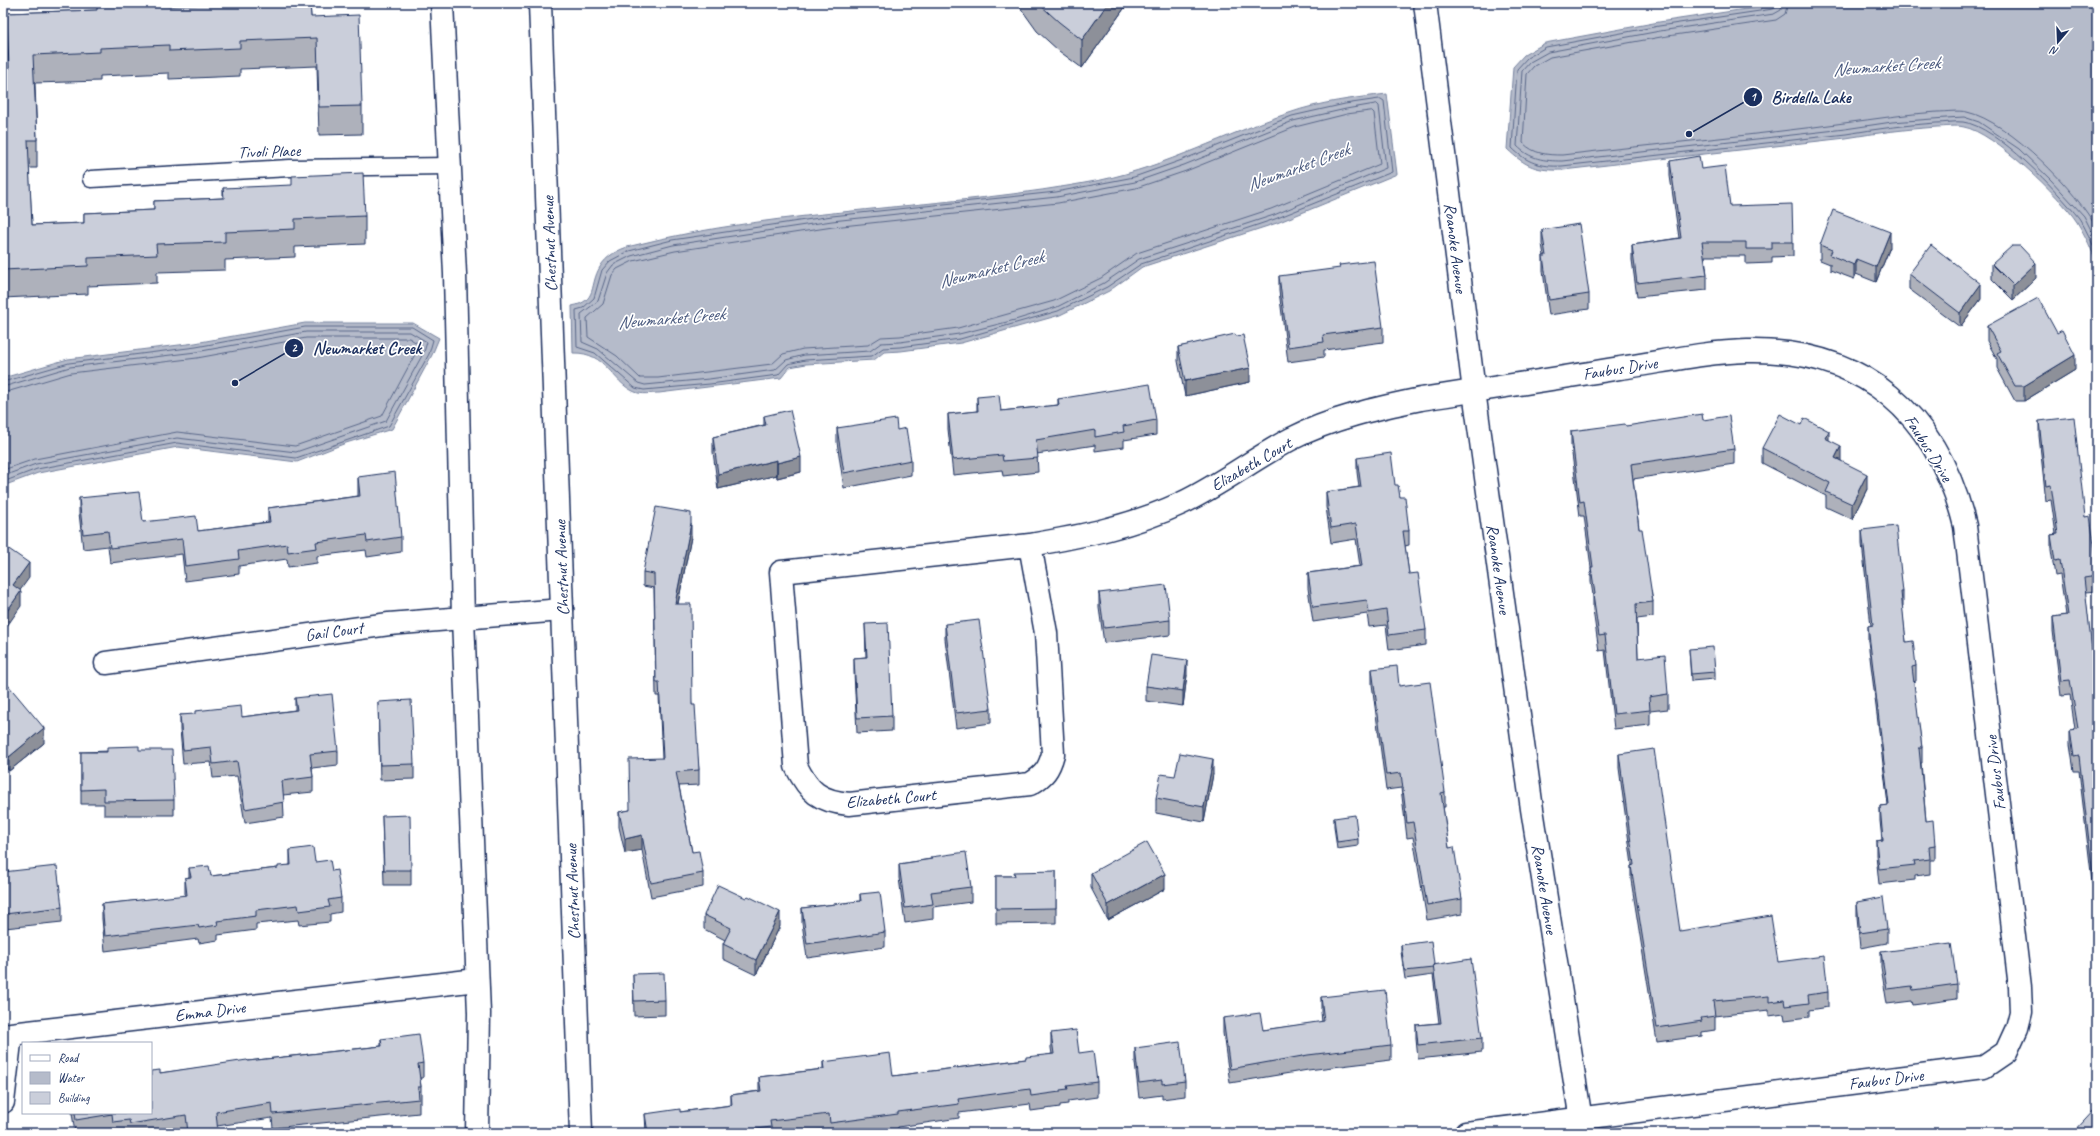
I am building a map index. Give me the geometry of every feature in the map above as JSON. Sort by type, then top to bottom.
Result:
[{"type":"street","points":[[442,3],[455,274],[463,618],[477,980],[477,1133]]},
{"type":"street","name":"Chestnut Avenue","points":[[540,3],[581,1133]]},
{"type":"street","name":"Roanoke Avenue","points":[[1425,3],[1474,391],[1532,809],[1582,1125]]},
{"type":"street","name":"Faubus Drive","points":[[1466,1133],[1582,1125],[1984,1067],[2006,1052],[2017,1028],[2021,1012],[2020,987],[1965,526],[1952,483],[1942,463],[1916,421],[1891,395],[1861,375],[1827,361],[1773,351],[1719,353],[1474,391]]},
{"type":"street","name":"Elizabeth Court","points":[[1030,545],[1046,633],[1053,754],[1050,767],[1042,778],[1030,784],[849,804],[832,803],[818,796],[806,785],[796,766],[781,572],[1030,545],[1090,535],[1137,521],[1182,503],[1224,480],[1254,460],[1286,442],[1333,421],[1376,408],[1474,391]]},
{"type":"street","name":"Gail Court","points":[[106,662],[389,624],[562,610]]},
{"type":"street","name":"Emma Drive","points":[[3,1102],[11,1034],[477,980]]},
{"type":"lane","name":"Tivoli Place","points":[[91,179],[290,168],[450,166]]},
{"type":"water","points":[[1786,3],[2097,3],[2097,266],[2091,249],[2080,227],[2057,197],[2025,167],[1992,140],[1977,131],[1964,127],[1950,126],[1902,130],[1846,138],[1563,170],[1546,170],[1532,167],[1520,160],[1507,149],[1513,67],[1524,55],[1545,43],[1659,22]]},
{"type":"water","points":[[1387,94],[1397,174],[1277,223],[1142,267],[1109,291],[1060,315],[961,343],[884,352],[874,360],[806,364],[790,367],[781,378],[659,393],[644,394],[635,392],[620,382],[608,368],[594,357],[573,353],[572,306],[580,304],[586,300],[592,291],[597,274],[603,263],[613,254],[626,247],[689,233],[748,223],[1043,190],[1101,180],[1149,167],[1265,121],[1301,109],[1337,101]]},
{"type":"water","points":[[305,323],[413,323],[439,338],[432,355],[392,429],[346,443],[297,462],[178,447],[38,473],[3,486],[3,378],[68,359],[195,343]]},
{"type":"building","points":[[168,3],[168,6],[235,3],[310,3],[311,17],[359,15],[362,106],[319,107],[317,38],[240,41],[240,48],[169,51],[169,45],[100,48],[100,52],[33,55],[37,140],[28,140],[32,225],[84,223],[84,213],[154,210],[154,201],[224,198],[223,188],[292,185],[292,176],[363,173],[365,216],[295,219],[295,229],[225,232],[225,242],[156,244],[157,255],[88,258],[88,266],[3,270],[3,69],[9,69],[7,13],[97,10],[97,5]]},
{"type":"building","points":[[1038,3],[1108,3],[1082,40]]},
{"type":"building","points":[[1699,156],[1701,169],[1725,166],[1730,206],[1792,204],[1793,242],[1772,242],[1772,249],[1746,249],[1746,242],[1702,242],[1707,275],[1637,283],[1632,245],[1681,238],[1670,161]]},
{"type":"building","points":[[1833,210],[1890,232],[1876,267],[1856,259],[1854,265],[1830,255],[1832,250],[1820,245]]},
{"type":"building","points":[[1579,224],[1589,294],[1549,300],[1543,256],[1546,256],[1542,230]]},
{"type":"building","points":[[1931,245],[1981,284],[1960,313],[1909,274]]},
{"type":"building","points":[[2012,246],[2020,246],[2036,263],[2013,285],[1992,264]]},
{"type":"building","points":[[1374,261],[1383,327],[1323,335],[1324,342],[1288,347],[1279,276],[1340,268],[1339,265]]},
{"type":"building","points":[[2038,298],[2057,333],[2062,330],[2075,355],[2024,386],[2015,386],[1997,353],[2001,351],[1987,326]]},
{"type":"building","points":[[1235,334],[1236,336],[1243,335],[1250,368],[1185,381],[1178,347]]},
{"type":"building","points":[[1150,384],[1156,420],[1123,426],[1124,432],[1095,437],[1095,430],[1036,440],[1038,458],[1003,461],[1002,455],[953,460],[948,414],[978,411],[977,397],[999,395],[1001,411],[1059,405],[1058,399]]},
{"type":"building","points":[[790,410],[801,457],[777,463],[777,460],[718,474],[713,437],[766,425],[764,416]]},
{"type":"building","points":[[1702,414],[1703,420],[1729,416],[1734,449],[1631,464],[1639,529],[1642,529],[1653,602],[1636,604],[1638,658],[1665,655],[1668,694],[1649,697],[1650,710],[1614,714],[1605,635],[1599,636],[1593,595],[1595,594],[1591,567],[1593,567],[1584,501],[1580,502],[1571,431],[1625,424],[1626,426]]},
{"type":"building","points":[[1780,414],[1801,425],[1804,418],[1829,431],[1825,438],[1841,446],[1835,458],[1867,474],[1852,504],[1826,492],[1830,483],[1762,448]]},
{"type":"building","points":[[2074,417],[2085,517],[2090,516],[2097,565],[2097,576],[2084,578],[2093,660],[2097,659],[2097,875],[2093,875],[2079,756],[2074,757],[2070,730],[2078,729],[2070,680],[2061,681],[2053,617],[2068,615],[2060,560],[2055,561],[2051,535],[2058,534],[2051,485],[2046,486],[2039,421]]},
{"type":"building","points":[[896,419],[897,430],[906,428],[911,460],[844,473],[837,428]]},
{"type":"building","points":[[1391,453],[1395,485],[1398,485],[1400,497],[1405,497],[1409,531],[1403,531],[1409,574],[1418,573],[1426,630],[1389,635],[1386,610],[1369,613],[1367,600],[1313,607],[1308,573],[1362,566],[1356,524],[1331,528],[1326,492],[1361,487],[1357,458]]},
{"type":"building","points":[[395,472],[401,537],[367,542],[366,535],[316,542],[317,548],[288,552],[287,544],[238,551],[239,559],[185,566],[182,539],[110,548],[108,531],[83,534],[79,498],[139,492],[143,522],[196,516],[198,531],[270,522],[268,508],[360,496],[358,477]]},
{"type":"building","points":[[656,507],[691,513],[691,523],[675,604],[691,604],[692,705],[695,705],[699,770],[676,772],[692,852],[699,851],[703,873],[651,883],[642,835],[625,839],[619,812],[630,810],[629,759],[663,758],[659,682],[656,682],[654,574],[643,572]]},
{"type":"building","points":[[1896,526],[1903,592],[1901,592],[1906,642],[1913,641],[1916,666],[1912,667],[1922,748],[1919,748],[1926,821],[1933,820],[1935,845],[1929,846],[1930,859],[1914,861],[1915,865],[1879,869],[1876,841],[1883,840],[1880,806],[1889,805],[1868,626],[1873,625],[1862,530]]},
{"type":"building","points":[[3,545],[29,563],[13,585],[21,591],[3,617]]},
{"type":"building","points":[[1166,585],[1170,620],[1104,628],[1099,593]]},
{"type":"building","points":[[979,620],[991,709],[956,713],[945,624]]},
{"type":"building","points":[[888,623],[892,716],[857,718],[854,658],[867,657],[865,624]]},
{"type":"building","points":[[1713,647],[1715,672],[1691,674],[1689,649]]},
{"type":"building","points":[[1151,655],[1187,660],[1183,691],[1146,686]]},
{"type":"building","points":[[1397,666],[1399,686],[1430,682],[1445,792],[1441,793],[1449,848],[1454,847],[1462,899],[1427,905],[1413,822],[1407,823],[1401,773],[1386,775],[1372,669]]},
{"type":"building","points":[[8,685],[44,728],[9,757],[3,749],[3,687],[4,688]]},
{"type":"building","points":[[332,694],[338,751],[310,754],[313,777],[282,781],[284,802],[245,809],[237,761],[213,764],[211,747],[183,750],[180,715],[195,714],[195,711],[241,706],[242,717],[297,710],[295,698]]},
{"type":"building","points":[[411,700],[414,764],[380,765],[378,702]]},
{"type":"building","points":[[139,746],[139,750],[172,750],[174,800],[104,801],[104,789],[81,790],[81,752],[107,752],[107,747]]},
{"type":"building","points":[[1654,749],[1680,931],[1771,916],[1778,962],[1824,956],[1828,992],[1808,995],[1809,1003],[1785,1006],[1784,1000],[1769,1002],[1769,996],[1713,1001],[1715,1016],[1701,1018],[1702,1021],[1657,1028],[1631,866],[1634,865],[1619,754]]},
{"type":"building","points":[[1180,753],[1213,759],[1204,807],[1156,798],[1161,774],[1175,776]]},
{"type":"building","points":[[410,815],[411,870],[384,870],[382,816]]},
{"type":"building","points":[[1355,815],[1358,839],[1337,842],[1334,818]]},
{"type":"building","points":[[1147,842],[1165,874],[1108,905],[1091,873]]},
{"type":"building","points":[[313,847],[315,862],[330,860],[332,871],[337,870],[341,898],[328,900],[330,907],[299,911],[298,905],[256,910],[256,916],[217,921],[218,925],[199,928],[198,925],[105,936],[102,904],[187,895],[185,878],[191,877],[189,868],[209,866],[211,876],[278,868],[278,866],[291,865],[290,850]]},
{"type":"building","points":[[966,852],[971,887],[931,892],[933,904],[905,908],[899,864],[932,859],[931,857]]},
{"type":"building","points":[[57,866],[62,907],[5,914],[3,872]]},
{"type":"building","points":[[1056,871],[1056,908],[996,909],[996,876],[1015,876],[1014,872]]},
{"type":"building","points":[[718,885],[746,898],[748,896],[780,912],[756,960],[723,944],[731,928],[704,915]]},
{"type":"building","points":[[880,892],[885,932],[807,944],[802,908],[861,901],[860,894]]},
{"type":"building","points":[[1883,897],[1887,929],[1860,933],[1857,902]]},
{"type":"building","points":[[1431,941],[1434,964],[1433,968],[1405,971],[1401,945]]},
{"type":"building","points":[[1951,943],[1957,984],[1913,990],[1912,986],[1887,989],[1881,952]]},
{"type":"building","points":[[1471,959],[1482,1038],[1418,1045],[1416,1025],[1441,1023],[1433,965]]},
{"type":"building","points":[[664,973],[665,1000],[634,1001],[633,974]]},
{"type":"building","points":[[1385,990],[1391,1045],[1308,1055],[1230,1069],[1223,1018],[1260,1013],[1263,1030],[1324,1021],[1321,997]]},
{"type":"building","points":[[1076,1030],[1079,1053],[1093,1051],[1097,1082],[1067,1086],[1068,1089],[1060,1090],[1060,1092],[1031,1096],[1030,1089],[958,1099],[959,1104],[830,1123],[829,1114],[770,1121],[771,1127],[728,1133],[648,1133],[645,1114],[680,1109],[680,1112],[732,1105],[731,1095],[761,1091],[759,1077],[824,1069],[823,1062],[890,1053],[893,1076],[1026,1059],[1026,1057],[1054,1054],[1051,1033]]},
{"type":"building","points":[[419,1034],[423,1063],[418,1064],[421,1087],[418,1087],[419,1099],[273,1114],[272,1103],[216,1112],[218,1133],[188,1133],[186,1115],[130,1124],[129,1120],[113,1122],[112,1114],[152,1114],[152,1071],[160,1070],[160,1073],[247,1060],[382,1046],[381,1039]]},
{"type":"building","points":[[1180,1042],[1185,1081],[1162,1084],[1162,1080],[1139,1083],[1135,1048]]},
{"type":"building","points":[[2097,1107],[2097,1133],[2073,1133]]},
{"type":"building","points":[[75,1114],[112,1114],[76,1120]]},
{"type":"place","name":"Birdella Lake","points":[[1689,134]]},
{"type":"place","name":"Newmarket Creek","points":[[235,383]]}]
